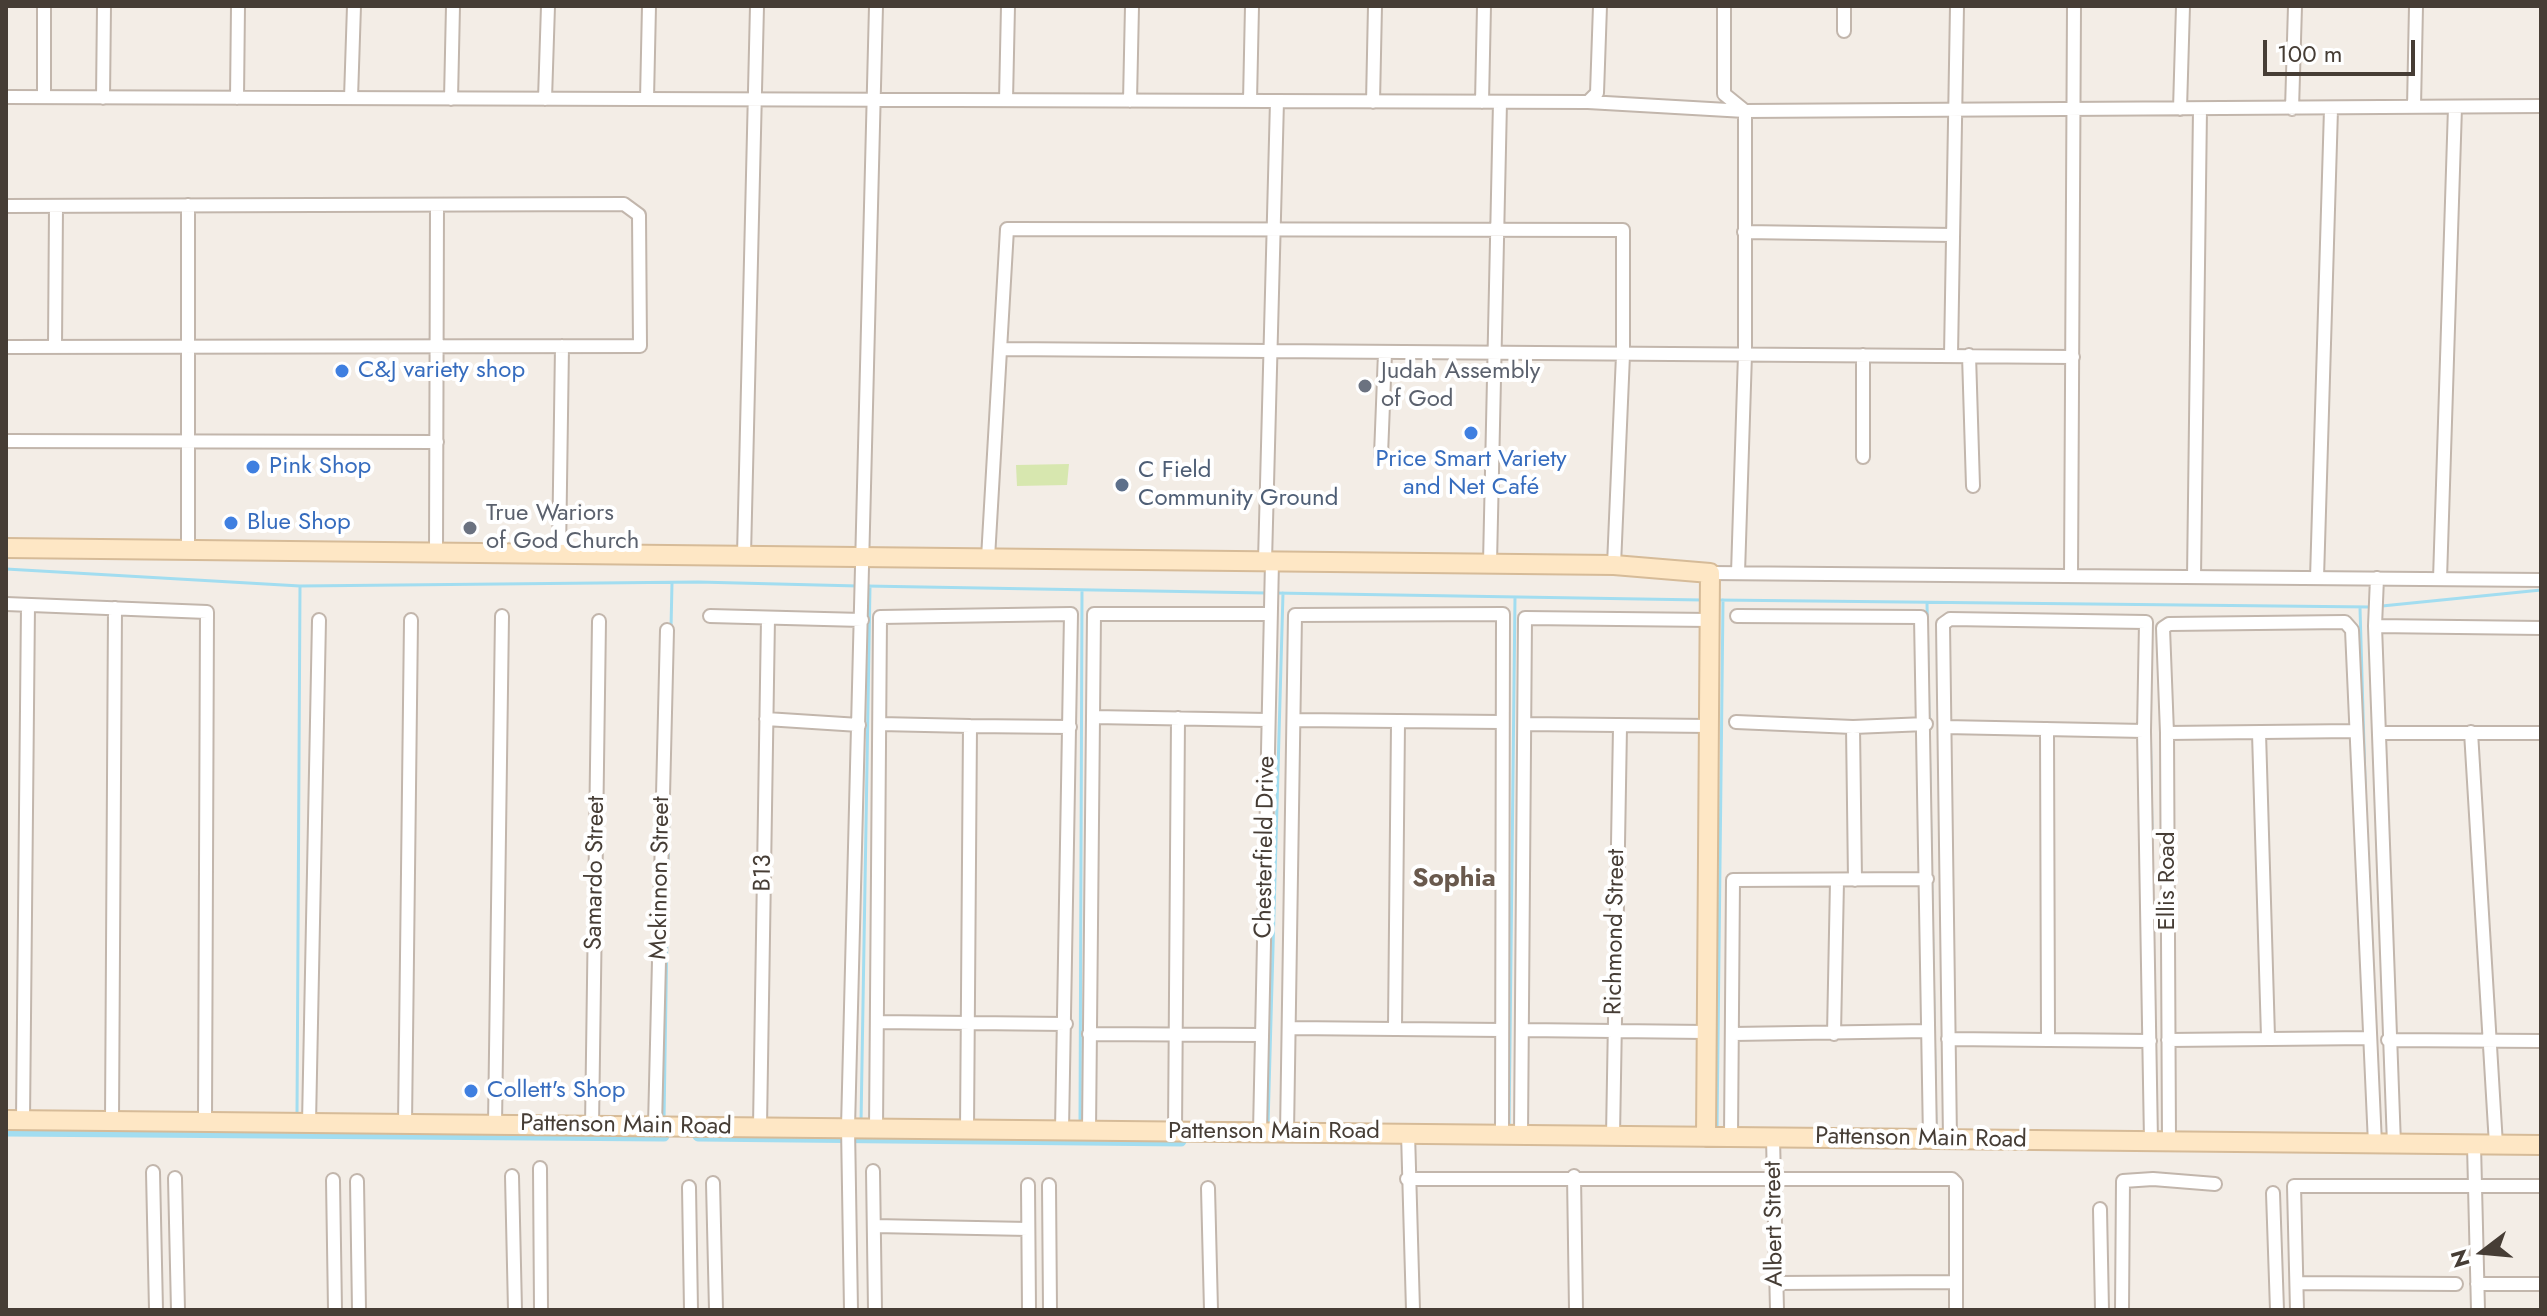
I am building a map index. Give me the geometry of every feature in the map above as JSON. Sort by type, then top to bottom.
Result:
[{"type":"street","points":[[44,6],[44,97]]},
{"type":"street","points":[[103,98],[104,6]]},
{"type":"street","points":[[237,98],[238,6]]},
{"type":"street","points":[[351,98],[354,6]]},
{"type":"street","points":[[451,99],[453,6]]},
{"type":"street","points":[[545,99],[548,6]]},
{"type":"street","points":[[647,99],[649,6]]},
{"type":"street","points":[[744,555],[757,6]]},
{"type":"street","points":[[851,1310],[857,1130],[859,725],[876,6]]},
{"type":"street","points":[[1006,100],[1008,6]]},
{"type":"street","points":[[1130,101],[1132,6]]},
{"type":"street","points":[[1250,101],[1252,6]]},
{"type":"street","points":[[1373,102],[1375,6]]},
{"type":"street","points":[[1482,102],[1484,6]]},
{"type":"street","points":[[1588,102],[1597,93],[1600,6]]},
{"type":"street","points":[[1724,6],[1724,94],[1745,111]]},
{"type":"street","points":[[1844,6],[1844,31]]},
{"type":"street","points":[[1951,355],[1957,6]]},
{"type":"street","points":[[2071,576],[2074,6]]},
{"type":"street","points":[[2180,109],[2183,6]]},
{"type":"street","points":[[2292,109],[2295,6]]},
{"type":"street","points":[[2414,107],[2416,6]]},
{"type":"street","points":[[6,97],[1588,102],[1745,111],[2541,106]]},
{"type":"street","name":"Chesterfield Drive","points":[[1260,1132],[1277,101]]},
{"type":"street","points":[[1490,563],[1500,102]]},
{"type":"street","points":[[2440,579],[2455,107]]},
{"type":"street","points":[[2194,577],[2200,109]]},
{"type":"street","points":[[2317,578],[2331,109]]},
{"type":"street","points":[[1738,573],[1745,354],[1745,111]]},
{"type":"street","points":[[6,206],[620,204],[639,215],[640,346],[6,347]]},
{"type":"street","points":[[188,205],[188,550]]},
{"type":"street","points":[[436,552],[437,205]]},
{"type":"street","points":[[55,347],[56,206]]},
{"type":"street","points":[[988,558],[1007,229],[1623,230],[1623,355],[1614,565]]},
{"type":"street","points":[[1744,232],[1953,235]]},
{"type":"street","points":[[559,554],[562,346]]},
{"type":"street","points":[[1002,349],[2073,357]]},
{"type":"street","points":[[1381,455],[1385,353]]},
{"type":"street","points":[[1863,355],[1863,457]]},
{"type":"street","points":[[1969,355],[1973,486]]},
{"type":"street","points":[[6,441],[437,442]]},
{"type":"street","points":[[6,548],[1490,563],[1614,565],[1710,573],[2541,580]]},
{"type":"street","points":[[1706,1137],[1710,573]]},
{"type":"street","points":[[2377,581],[2388,1040],[2385,1144]]},
{"type":"street","points":[[6,604],[207,612],[205,1122]]},
{"type":"street","points":[[14,1120],[28,605]]},
{"type":"street","points":[[112,1121],[115,608]]},
{"type":"street","points":[[857,1130],[877,1022],[880,617],[1071,614],[1066,1024],[1076,1131]]},
{"type":"street","points":[[1076,1131],[1089,1034],[1094,614],[1270,614]]},
{"type":"street","name":"Chesterfield Drive","points":[[1287,1133],[1296,720],[1295,615],[1503,614],[1501,722]]},
{"type":"street","points":[[495,1125],[502,616]]},
{"type":"street","points":[[710,616],[862,620]]},
{"type":"street","points":[[1737,616],[1921,617],[1926,724],[1928,1031],[1938,1139]]},
{"type":"street","name":"B13","points":[[760,1127],[768,618]]},
{"type":"street","points":[[1511,1135],[1523,1030],[1525,618],[1711,618]]},
{"type":"street","points":[[1938,1139],[1948,1039],[1943,624],[1950,619],[2146,622],[2144,731],[2150,1041],[2160,1142]]},
{"type":"street","points":[[300,1123],[319,620]]},
{"type":"street","points":[[405,1124],[411,620]]},
{"type":"street","name":"Samardo Street","points":[[592,1126],[599,621]]},
{"type":"street","points":[[2376,621],[2541,628]]},
{"type":"street","name":"Ellis Road","points":[[2160,1142],[2168,1040],[2167,733],[2163,628],[2169,624],[2345,622],[2352,630],[2355,731]]},
{"type":"street","name":"Mckinnon Street","points":[[655,1126],[667,630]]},
{"type":"street","points":[[1093,717],[1268,720]]},
{"type":"street","points":[[1175,1132],[1178,718]]},
{"type":"street","points":[[766,719],[859,725]]},
{"type":"street","points":[[1296,720],[1501,722],[1502,1030],[1511,1135]]},
{"type":"street","points":[[1736,722],[1853,727],[1926,724]]},
{"type":"street","points":[[1395,1027],[1398,723]]},
{"type":"street","points":[[880,724],[1070,727]]},
{"type":"street","points":[[1525,724],[1709,726]]},
{"type":"street","points":[[967,1129],[970,726]]},
{"type":"street","name":"Richmond Street","points":[[1613,1136],[1620,727]]},
{"type":"street","points":[[1853,727],[1855,880]]},
{"type":"street","points":[[1945,727],[2144,731]]},
{"type":"street","points":[[2047,729],[2048,1040]]},
{"type":"street","points":[[2167,733],[2355,731],[2370,1038],[2385,1144]]},
{"type":"street","points":[[2471,732],[2496,1145]]},
{"type":"street","points":[[2259,733],[2268,1037]]},
{"type":"street","points":[[2379,733],[2541,733]]},
{"type":"street","points":[[1731,1137],[1733,880],[1927,879]]},
{"type":"street","points":[[1834,1034],[1837,881]]},
{"type":"street","points":[[877,1022],[1066,1024]]},
{"type":"street","points":[[1290,1028],[1502,1030]]},
{"type":"street","points":[[1523,1030],[1706,1032]]},
{"type":"street","points":[[1733,1034],[1928,1031]]},
{"type":"street","points":[[1089,1034],[1262,1035]]},
{"type":"street","points":[[2168,1040],[2370,1038]]},
{"type":"street","points":[[1948,1039],[2150,1041]]},
{"type":"street","points":[[2388,1040],[2541,1041]]},
{"type":"street","name":"Pattenson Main Road","points":[[14,1120],[1260,1132],[1408,1137],[1731,1137],[1773,1144],[1938,1139],[2474,1147],[2541,1145]]},
{"type":"street","points":[[1408,1137],[1413,1310]]},
{"type":"street","name":"Albert Street","points":[[1773,1144],[1777,1310]]},
{"type":"street","points":[[2474,1147],[2478,1310]]},
{"type":"street","points":[[540,1168],[541,1310]]},
{"type":"street","points":[[873,1171],[875,1310]]},
{"type":"street","points":[[153,1172],[156,1310]]},
{"type":"street","points":[[512,1176],[515,1310]]},
{"type":"street","points":[[1407,1179],[1574,1176],[1952,1179],[1956,1183],[1956,1310]]},
{"type":"street","points":[[1574,1176],[1576,1310]]},
{"type":"street","points":[[175,1178],[178,1310]]},
{"type":"street","points":[[2100,1209],[2102,1307],[2122,1306],[2123,1181],[2153,1179],[2215,1184]]},
{"type":"street","points":[[333,1180],[335,1310]]},
{"type":"street","points":[[357,1181],[359,1310]]},
{"type":"street","points":[[713,1183],[716,1310]]},
{"type":"street","points":[[1028,1185],[1029,1310]]},
{"type":"street","points":[[1049,1185],[1050,1310]]},
{"type":"street","points":[[2297,1310],[2294,1186],[2541,1186]]},
{"type":"street","points":[[689,1187],[691,1310]]},
{"type":"street","points":[[1208,1188],[1211,1310]]},
{"type":"street","points":[[2273,1193],[2277,1310]]},
{"type":"street","points":[[874,1226],[1028,1229]]},
{"type":"street","points":[[1777,1283],[1955,1282]]},
{"type":"street","points":[[2297,1283],[2456,1284]]},
{"type":"street","points":[[2477,1284],[2541,1284]]},
{"type":"green space","points":[[1069,464],[1067,485],[1017,486],[1016,465]]},
{"type":"waterway","points":[[6,569],[300,586],[698,582],[858,586]]},
{"type":"waterway","points":[[671,628],[672,583]]},
{"type":"waterway","points":[[297,1114],[300,586]]},
{"type":"waterway","points":[[866,586],[1266,593]]},
{"type":"waterway","points":[[861,1123],[870,586]]},
{"type":"waterway","points":[[1080,1123],[1082,590]]},
{"type":"waterway","points":[[2382,606],[2541,590]]},
{"type":"waterway","points":[[1274,593],[1702,600]]},
{"type":"waterway","points":[[1268,1125],[1283,593]]},
{"type":"waterway","points":[[1509,1129],[1515,597]]},
{"type":"waterway","points":[[1718,600],[2370,607]]},
{"type":"waterway","points":[[1717,1128],[1723,600]]},
{"type":"waterway","points":[[1927,603],[1929,719]]},
{"type":"waterway","points":[[2360,608],[2366,816]]},
{"type":"waterway","points":[[2150,710],[2152,834]]},
{"type":"waterway","points":[[1929,727],[1936,1131]]},
{"type":"waterway","points":[[664,1120],[669,803]]},
{"type":"waterway","points":[[6,1131],[664,1136]]},
{"type":"waterway","points":[[698,1136],[1181,1141]]},
{"type":"place","name":"C&J variety shop","points":[[342,371]]},
{"type":"place","name":"Judah Assembly of God","points":[[1365,386]]},
{"type":"place","name":"Price Smart Variety and Net Café","points":[[1471,433]]},
{"type":"place","name":"Pink Shop","points":[[253,467]]},
{"type":"place","name":"C Field Community Ground","points":[[1122,485]]},
{"type":"place","name":"Blue Shop","points":[[231,523]]},
{"type":"place","name":"True Wariors of God Church","points":[[470,528]]},
{"type":"place","name":"Collett's Shop","points":[[471,1091]]},
{"type":"district","name":"Sophia","points":[[1454,880]]}]
